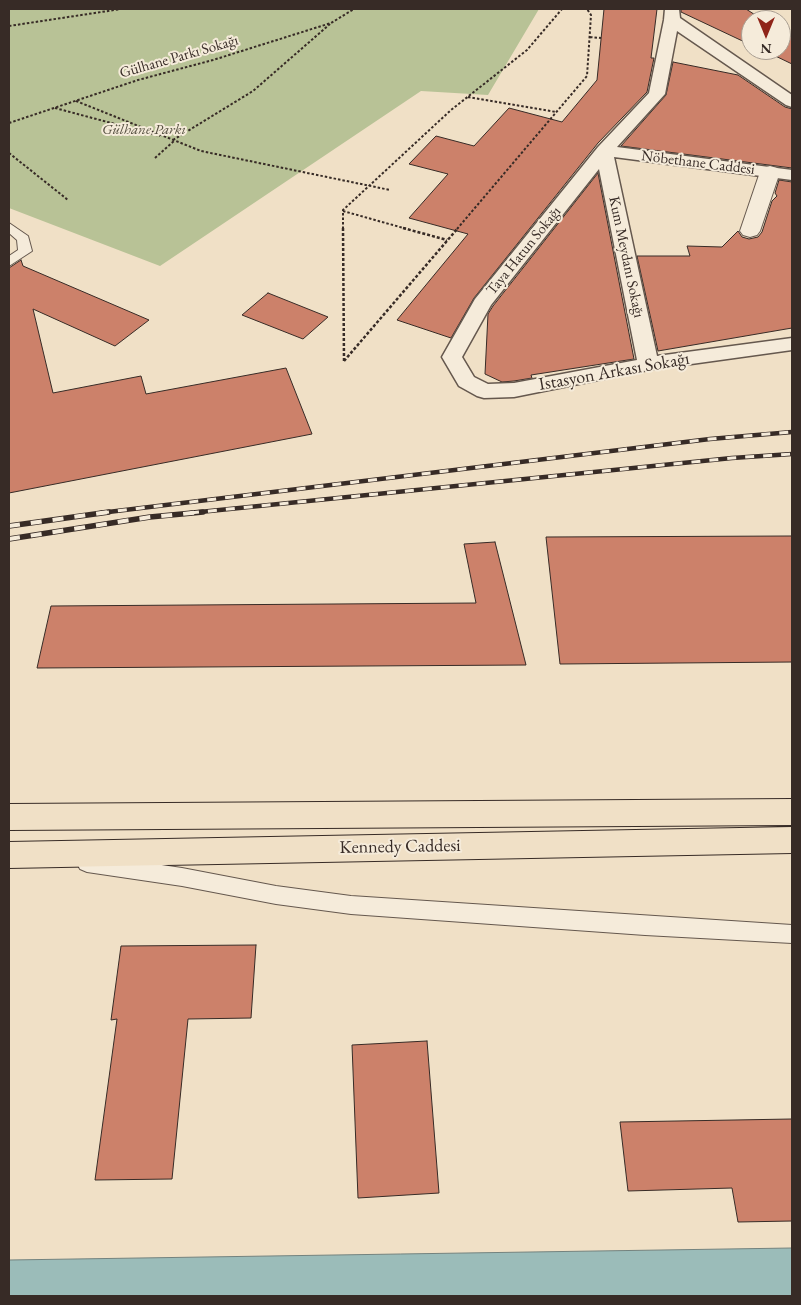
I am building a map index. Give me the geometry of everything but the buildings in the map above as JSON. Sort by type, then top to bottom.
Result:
[{"type":"main road","name":"Kennedy Caddesi","points":[[9,817],[792,812]]},
{"type":"main road","name":"Kennedy Caddesi","points":[[18,854],[792,840]]},
{"type":"street","points":[[672,14],[792,102]]},
{"type":"street","name":"Taya Hatun Sokağı","points":[[452,357],[482,302],[604,150],[657,94],[672,14]]},
{"type":"street","name":"Nöbethane Caddesi","points":[[604,150],[792,175]]},
{"type":"street","name":"Kum Meydanı Sokağı","points":[[604,150],[648,364]]},
{"type":"street","points":[[750,231],[770,172]]},
{"type":"street","name":"Istasyon Arkası Sokağı","points":[[452,357],[466,381],[484,391],[514,390],[648,364],[792,344]]},
{"type":"lane","points":[[9,227],[23,239],[25,251],[9,262]]},
{"type":"lane","points":[[18,854],[182,876],[276,895],[351,905],[645,926],[763,930],[792,934]]},
{"type":"path","points":[[9,26],[121,9]]},
{"type":"path","name":"Gülhane Parkı Sokağı","points":[[9,123],[331,23],[354,9]]},
{"type":"path","points":[[562,9],[548,28],[527,50],[467,97],[343,210],[344,361],[587,76],[591,14],[587,9]]},
{"type":"path","points":[[155,158],[174,140],[253,90],[331,23]]},
{"type":"path","points":[[590,37],[601,38]]},
{"type":"path","points":[[467,97],[556,112]]},
{"type":"path","points":[[76,101],[201,151],[390,190]]},
{"type":"path","points":[[54,108],[174,140]]},
{"type":"path","points":[[9,153],[68,200]]},
{"type":"path","points":[[343,210],[448,240]]},
{"type":"green space","name":"Gülhane Parkı","points":[[9,9],[539,9],[488,95],[421,91],[160,266],[9,208]]},
{"type":"water","points":[[792,1248],[792,1296],[9,1296],[9,1260]]},
{"type":"railway","points":[[100,513],[710,439],[792,432]]},
{"type":"railway","points":[[190,513],[732,458],[792,454]]},
{"type":"railway","points":[[9,526],[109,512]]},
{"type":"railway","points":[[9,539],[150,517],[203,512]]}]
